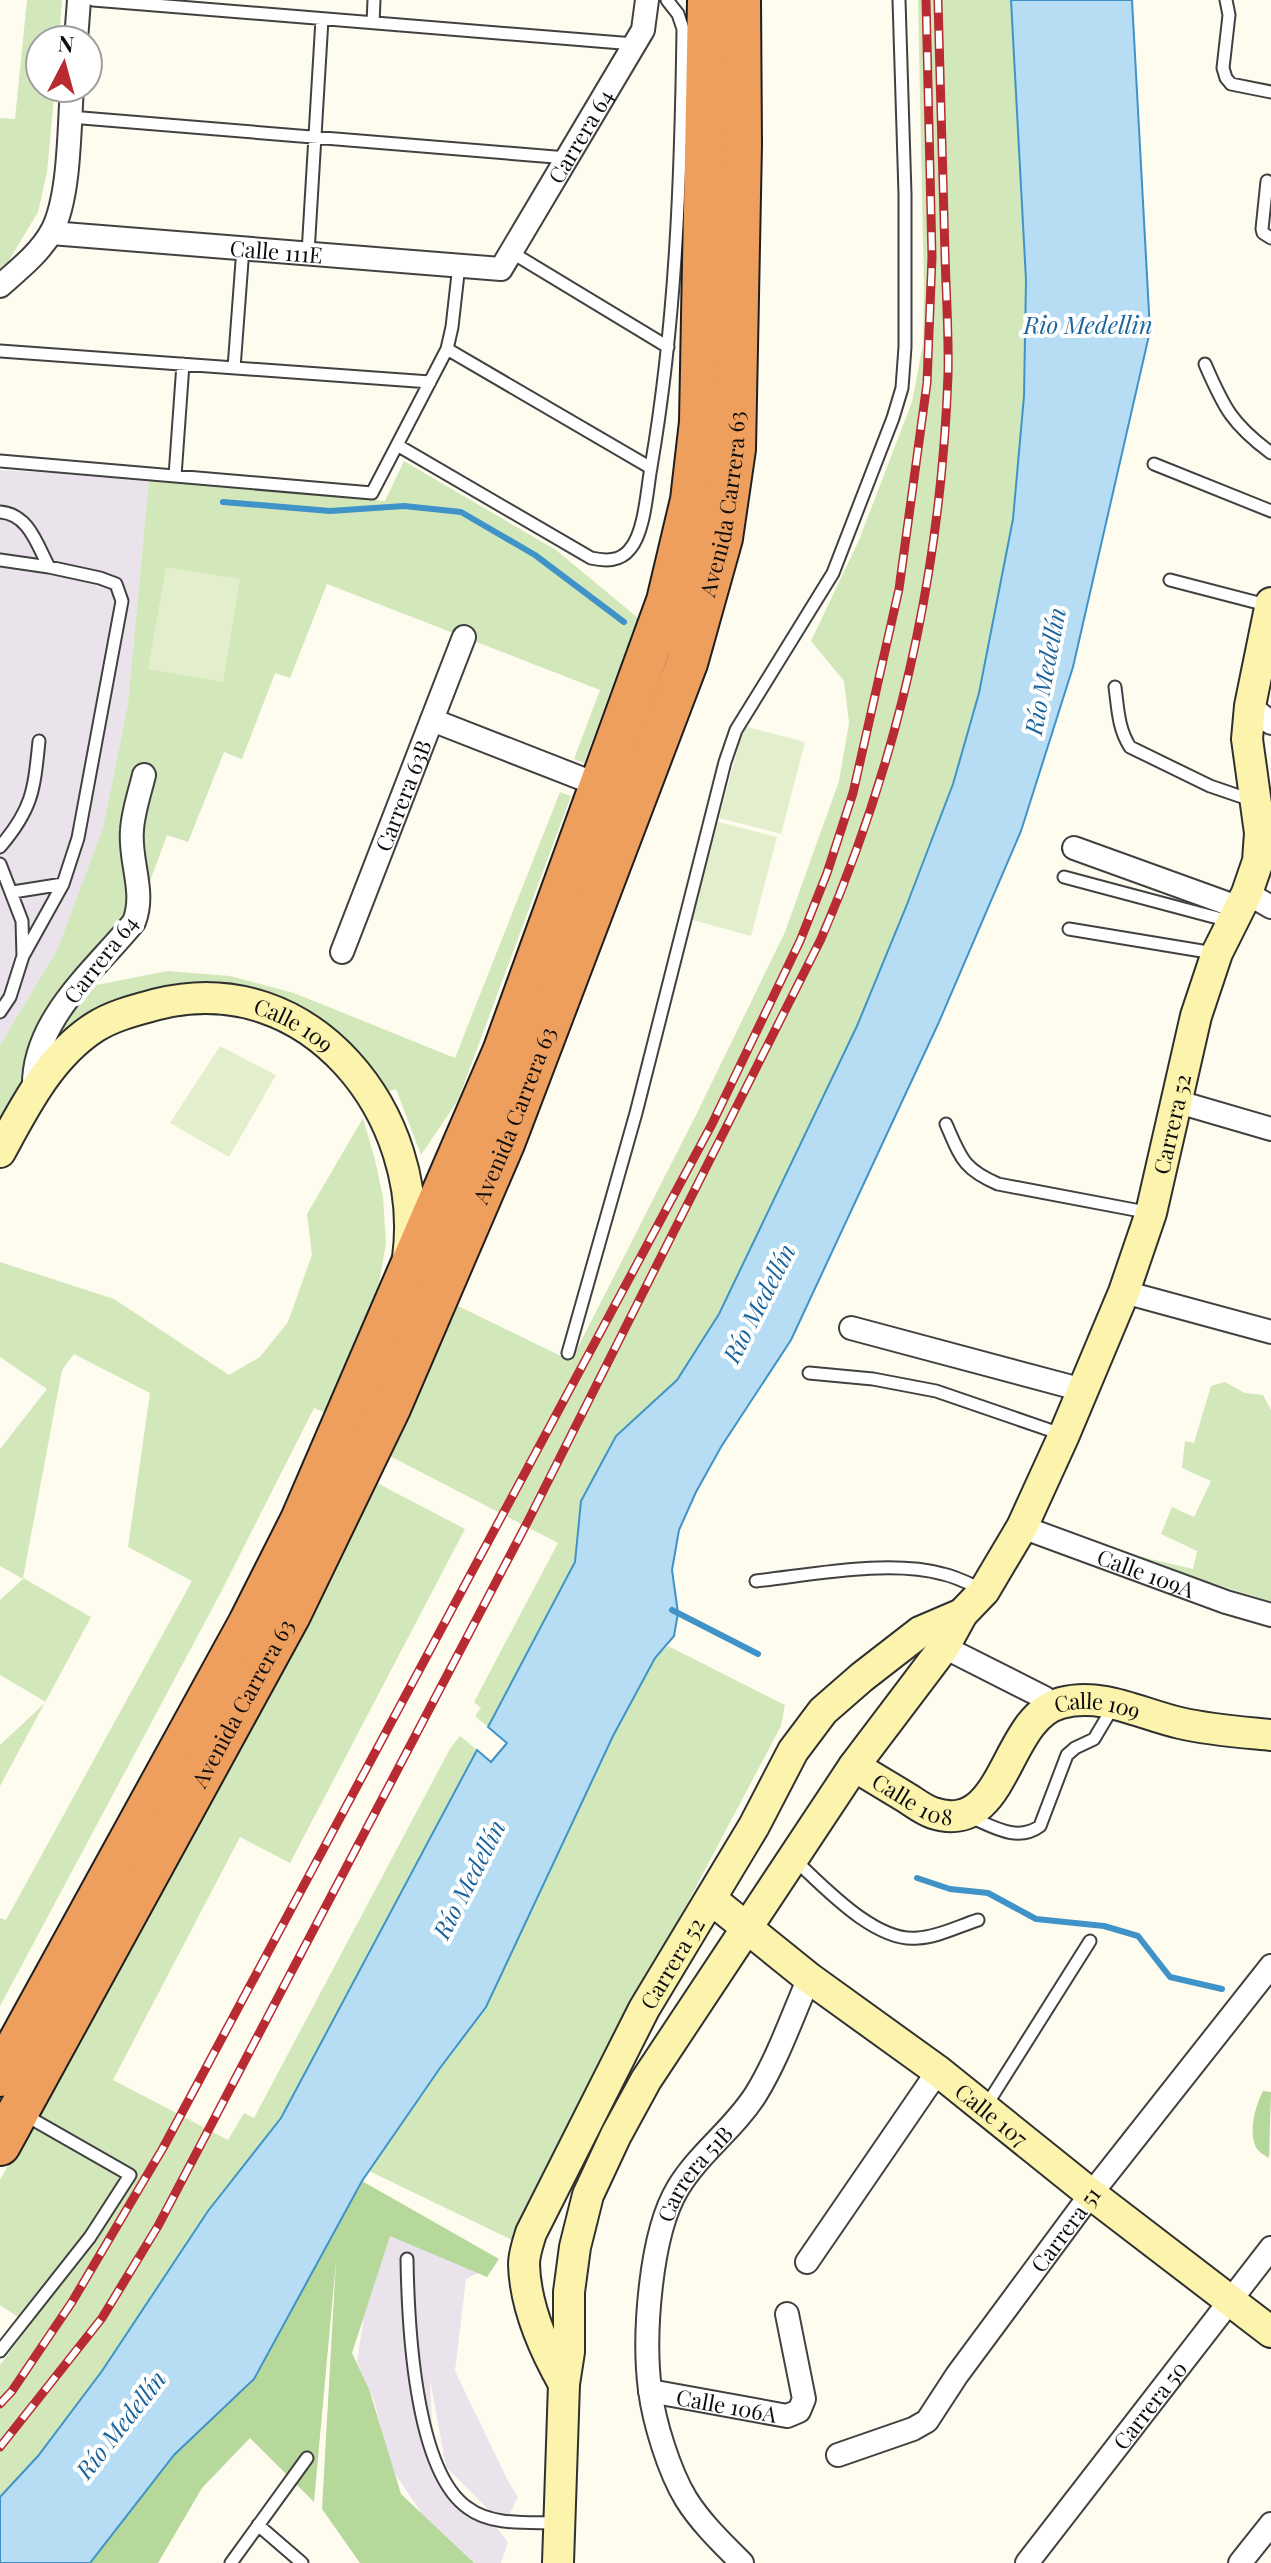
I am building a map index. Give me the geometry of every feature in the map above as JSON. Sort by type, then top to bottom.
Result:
[{"type":"highway","name":"Avenida Carrera 63","points":[[0,2076],[278,1568],[340,1432],[503,1052],[667,601],[685,535],[697,464],[703,348],[708,0]]},
{"type":"highway","name":"Avenida Carrera 63","points":[[9,2128],[283,1628],[378,1434],[511,1127],[687,663],[722,538],[735,449],[741,144],[740,0]]},
{"type":"main road","name":"Carrera 52","points":[[558,2563],[564,2384],[569,2352],[569,2292],[575,2247],[588,2195],[646,2080],[854,1766],[944,1647],[962,1614],[984,1591],[1022,1527],[1124,1292],[1151,1213],[1196,1016],[1217,953],[1248,908],[1258,861],[1260,833],[1247,739],[1260,715],[1270,604]]},
{"type":"main road","name":"Calle 109","points":[[0,1152],[34,1090],[66,1051],[96,1027],[128,1012],[178,999],[226,999],[266,1007],[297,1022],[336,1050],[359,1074],[381,1111],[403,1172],[408,1205],[410,1231],[405,1277]]},
{"type":"main road","name":"Carrera 52","points":[[564,2384],[546,2351],[526,2289],[524,2260],[531,2233],[644,2009],[754,1826],[793,1751],[823,1711],[920,1632],[962,1614]]},
{"type":"main road","name":"Calle 109","points":[[970,1813],[984,1802],[1026,1732],[1042,1714],[1057,1704],[1080,1699],[1115,1703],[1179,1723],[1271,1735]]},
{"type":"main road","name":"Calle 108","points":[[854,1766],[931,1812],[948,1816],[970,1813]]},
{"type":"main road","points":[[754,1826],[793,1859]]},
{"type":"main road","name":"Calle 107","points":[[711,1899],[809,1978],[985,2107],[1091,2194],[1271,2332]]},
{"type":"main road","points":[[526,2289],[542,2295],[558,2296],[569,2292]]},
{"type":"street","points":[[77,24],[79,0]]},
{"type":"street","name":"Carrera 64","points":[[506,261],[643,30],[647,0]]},
{"type":"street","points":[[0,286],[25,264],[51,233],[59,213],[71,104]]},
{"type":"street","name":"Calle 111E","points":[[51,233],[459,265],[506,261]]},
{"type":"street","name":"Carrera 63B","points":[[342,952],[464,637]]},
{"type":"street","points":[[432,720],[601,786]]},
{"type":"street","name":"Carrera 64","points":[[34,1090],[36,1057],[45,1033],[69,997],[134,922],[139,911],[132,829],[144,775]]},
{"type":"street","points":[[1074,848],[1248,908]]},
{"type":"street","points":[[1175,1101],[1271,1129]]},
{"type":"street","points":[[1124,1292],[1271,1332]]},
{"type":"street","points":[[851,1328],[1083,1390]]},
{"type":"street","name":"Calle 109A","points":[[1022,1527],[1226,1602],[1271,1615]]},
{"type":"street","points":[[944,1647],[1045,1698]]},
{"type":"street","name":"Carrera 51","points":[[838,2455],[913,2429],[927,2421],[957,2375],[1091,2194],[1271,1966]]},
{"type":"street","name":"Carrera 51B","points":[[742,2563],[703,2522],[685,2497],[664,2447],[650,2391],[650,2305],[654,2261],[663,2218],[678,2187],[755,2095],[809,1978]]},
{"type":"street","points":[[807,2262],[938,2071]]},
{"type":"street","name":"Carrera 50","points":[[1027,2563],[1271,2248]]},
{"type":"street","name":"Calle 106A","points":[[650,2391],[787,2416],[799,2411],[804,2399],[787,2314]]},
{"type":"street","points":[[1240,2563],[1271,2524]]},
{"type":"lane","points":[[93,0],[635,44]]},
{"type":"lane","points":[[373,23],[374,0]]},
{"type":"lane","points":[[397,445],[591,558],[612,561],[632,548],[662,403],[680,186],[683,29],[678,14],[667,0]]},
{"type":"lane","points":[[568,1353],[636,1113],[725,762],[736,730],[833,573],[902,388],[905,194],[899,0]]},
{"type":"lane","points":[[1226,0],[1229,15],[1223,68],[1226,78],[1231,84],[1271,92]]},
{"type":"lane","points":[[308,253],[322,19]]},
{"type":"lane","points":[[70,117],[567,158]]},
{"type":"lane","points":[[1267,181],[1262,229],[1271,238]]},
{"type":"lane","points":[[234,368],[243,248]]},
{"type":"lane","name":"Calle 111E","points":[[506,261],[668,347]]},
{"type":"lane","points":[[0,461],[372,493],[447,349],[459,265]]},
{"type":"lane","points":[[447,349],[651,468]]},
{"type":"lane","points":[[0,351],[430,382]]},
{"type":"lane","points":[[175,476],[183,364]]},
{"type":"lane","points":[[1205,364],[1230,418],[1271,453]]},
{"type":"lane","points":[[1154,464],[1271,511]]},
{"type":"lane","points":[[0,512],[11,513],[28,526],[49,567]]},
{"type":"lane","points":[[0,560],[100,578],[116,584],[122,601],[78,838],[63,884],[23,956],[10,997],[0,1012]]},
{"type":"lane","points":[[1170,580],[1270,604]]},
{"type":"lane","points":[[1115,687],[1119,723],[1130,747],[1210,786],[1255,802]]},
{"type":"lane","points":[[0,847],[29,806],[39,741]]},
{"type":"lane","points":[[0,864],[22,921],[23,956]]},
{"type":"lane","points":[[1064,877],[1248,908]]},
{"type":"lane","points":[[13,892],[63,884]]},
{"type":"lane","points":[[1069,929],[1217,953]]},
{"type":"lane","points":[[946,1124],[961,1158],[975,1174],[998,1184],[1151,1213]]},
{"type":"lane","points":[[809,1373],[873,1379],[936,1391],[1064,1435]]},
{"type":"lane","points":[[756,1581],[863,1569],[911,1569],[940,1573],[984,1591]]},
{"type":"lane","points":[[970,1813],[1005,1832],[1020,1835],[1040,1826],[1067,1755],[1094,1739],[1115,1703]]},
{"type":"lane","points":[[793,1859],[875,1927],[896,1937],[920,1938],[978,1920]]},
{"type":"lane","points":[[985,2107],[1090,1941]]},
{"type":"lane","points":[[0,2351],[90,2237],[130,2175],[9,2128]]},
{"type":"lane","points":[[407,2259],[408,2326],[419,2398],[437,2467],[447,2489],[468,2509],[494,2520],[558,2523]]},
{"type":"lane","points":[[231,2563],[307,2458]]},
{"type":"lane","points":[[258,2525],[302,2563]]},
{"type":"shaded area","points":[[0,470],[149,479],[128,703],[103,829],[58,948],[0,1045]]},
{"type":"shaded area","points":[[389,2235],[480,2272],[466,2279],[455,2371],[518,2497],[504,2525],[446,2467],[430,2379],[433,2451],[439,2474],[485,2513],[508,2542],[501,2563],[474,2563],[433,2530],[391,2468],[374,2401],[357,2362],[365,2309]]},
{"type":"green space","points":[[27,0],[62,0],[60,24],[25,24]]},
{"type":"green space","points":[[918,0],[1011,0],[1026,280],[1024,396],[1013,519],[979,693],[953,784],[857,1026],[719,1314],[678,1380],[616,1436],[581,1501],[575,1562],[488,1727],[475,1716],[481,1708],[474,1702],[558,1543],[388,1455],[458,1306],[571,1361],[785,932],[839,781],[849,723],[844,681],[811,641],[859,540],[912,402],[923,344]]},
{"type":"green space","points":[[24,30],[24,104],[53,104],[47,172],[38,212],[8,262],[0,268],[0,118],[15,119]]},
{"type":"green space","points":[[404,461],[556,550],[638,618],[584,763],[574,759],[600,690],[327,584],[290,678],[275,673],[242,759],[224,752],[188,842],[167,835],[146,892],[40,1033],[24,1081],[0,1121],[0,1045],[58,948],[103,828],[128,703],[149,479],[385,501]]},
{"type":"green space","points":[[166,567],[240,579],[223,682],[148,669]]},
{"type":"green space","points":[[744,726],[805,742],[781,834],[719,818]]},
{"type":"green space","points":[[560,792],[571,796],[458,1100],[421,1155],[396,1089],[384,1093],[358,1058],[211,989],[43,1060],[54,1029],[91,986],[168,971],[230,976],[294,993],[455,1058]]},
{"type":"green space","points":[[714,821],[777,837],[751,936],[689,919]]},
{"type":"green space","points":[[220,1046],[276,1075],[229,1157],[170,1123]]},
{"type":"green space","points":[[363,1118],[383,1197],[386,1244],[378,1289],[324,1412],[314,1408],[220,1594],[0,2006],[0,1918],[6,1920],[192,1581],[128,1547],[150,1393],[74,1354],[62,1370],[23,1578],[91,1617],[45,1702],[0,1675],[0,1600],[23,1579],[0,1566],[0,1449],[47,1389],[0,1357],[0,1262],[114,1299],[229,1375],[260,1357],[288,1322],[312,1255],[307,1214]]},
{"type":"green space","points":[[1225,1382],[1245,1393],[1263,1395],[1271,1410],[1271,1602],[1104,1548],[1193,1569],[1197,1551],[1161,1534],[1172,1507],[1194,1517],[1211,1481],[1182,1468],[1185,1441],[1194,1443],[1211,1386]]},
{"type":"green space","points":[[377,1483],[465,1529],[290,1863],[240,1837],[113,2080],[228,2140],[244,2113],[254,2118],[451,1747],[460,1736],[477,1750],[281,2118],[208,2211],[102,2371],[38,2456],[0,2497],[0,2365],[30,2325],[0,2305],[0,2180],[286,1664]]},
{"type":"green space","points":[[668,1646],[785,1705],[781,1726],[512,2240],[369,2171],[486,2007],[613,1736],[655,1658]]},
{"type":"green space","points":[[44,1703],[0,1786],[0,1745]]},
{"type":"green space","points":[[1263,2091],[1271,2092],[1269,2158],[1258,2150],[1253,2137],[1255,2113]]},
{"type":"green space","points":[[362,2181],[499,2259],[487,2277],[390,2236],[352,2353],[369,2389],[401,2494],[474,2563],[360,2563],[322,2509],[336,2261],[314,2502],[250,2438],[202,2488],[158,2563],[90,2563],[174,2455],[254,2379]]},
{"type":"water","points":[[1011,0],[1132,0],[1150,331],[1073,667],[1021,831],[939,1022],[791,1340],[721,1447],[696,1492],[679,1530],[672,1570],[678,1613],[674,1636],[655,1658],[613,1736],[486,2007],[362,2181],[254,2379],[174,2455],[90,2563],[0,2563],[0,2497],[38,2456],[102,2371],[208,2211],[281,2118],[477,1750],[491,1762],[507,1743],[488,1727],[575,1562],[581,1501],[616,1436],[677,1380],[719,1314],[857,1026],[906,907],[953,784],[979,693],[1013,519],[1024,396],[1026,280]]},
{"type":"waterway","points":[[223,502],[330,511],[404,506],[461,512],[535,555],[624,622]]},
{"type":"waterway","points":[[672,1610],[758,1654]]},
{"type":"waterway","points":[[917,1878],[950,1889],[988,1893],[1036,1919],[1104,1926],[1138,1936],[1170,1977],[1222,1989]]},
{"type":"railway","points":[[0,2404],[72,2302],[163,2148],[712,1124],[800,941],[827,873],[853,793],[899,589],[927,383],[932,257],[926,0]]},
{"type":"railway","points":[[0,2447],[102,2318],[158,2226],[527,1523],[821,939],[849,871],[894,733],[911,663],[925,592],[944,448],[948,345],[938,0]]},
{"type":"water label","name":"Rio Medellin","points":[[1088,324]]},
{"type":"water label","name":"Río Medellín","points":[[1044,671]]},
{"type":"water label","name":"Río Medellín","points":[[758,1303]]},
{"type":"water label","name":"Río Medellín","points":[[468,1879]]},
{"type":"water label","name":"Río Medellín","points":[[120,2424]]}]
